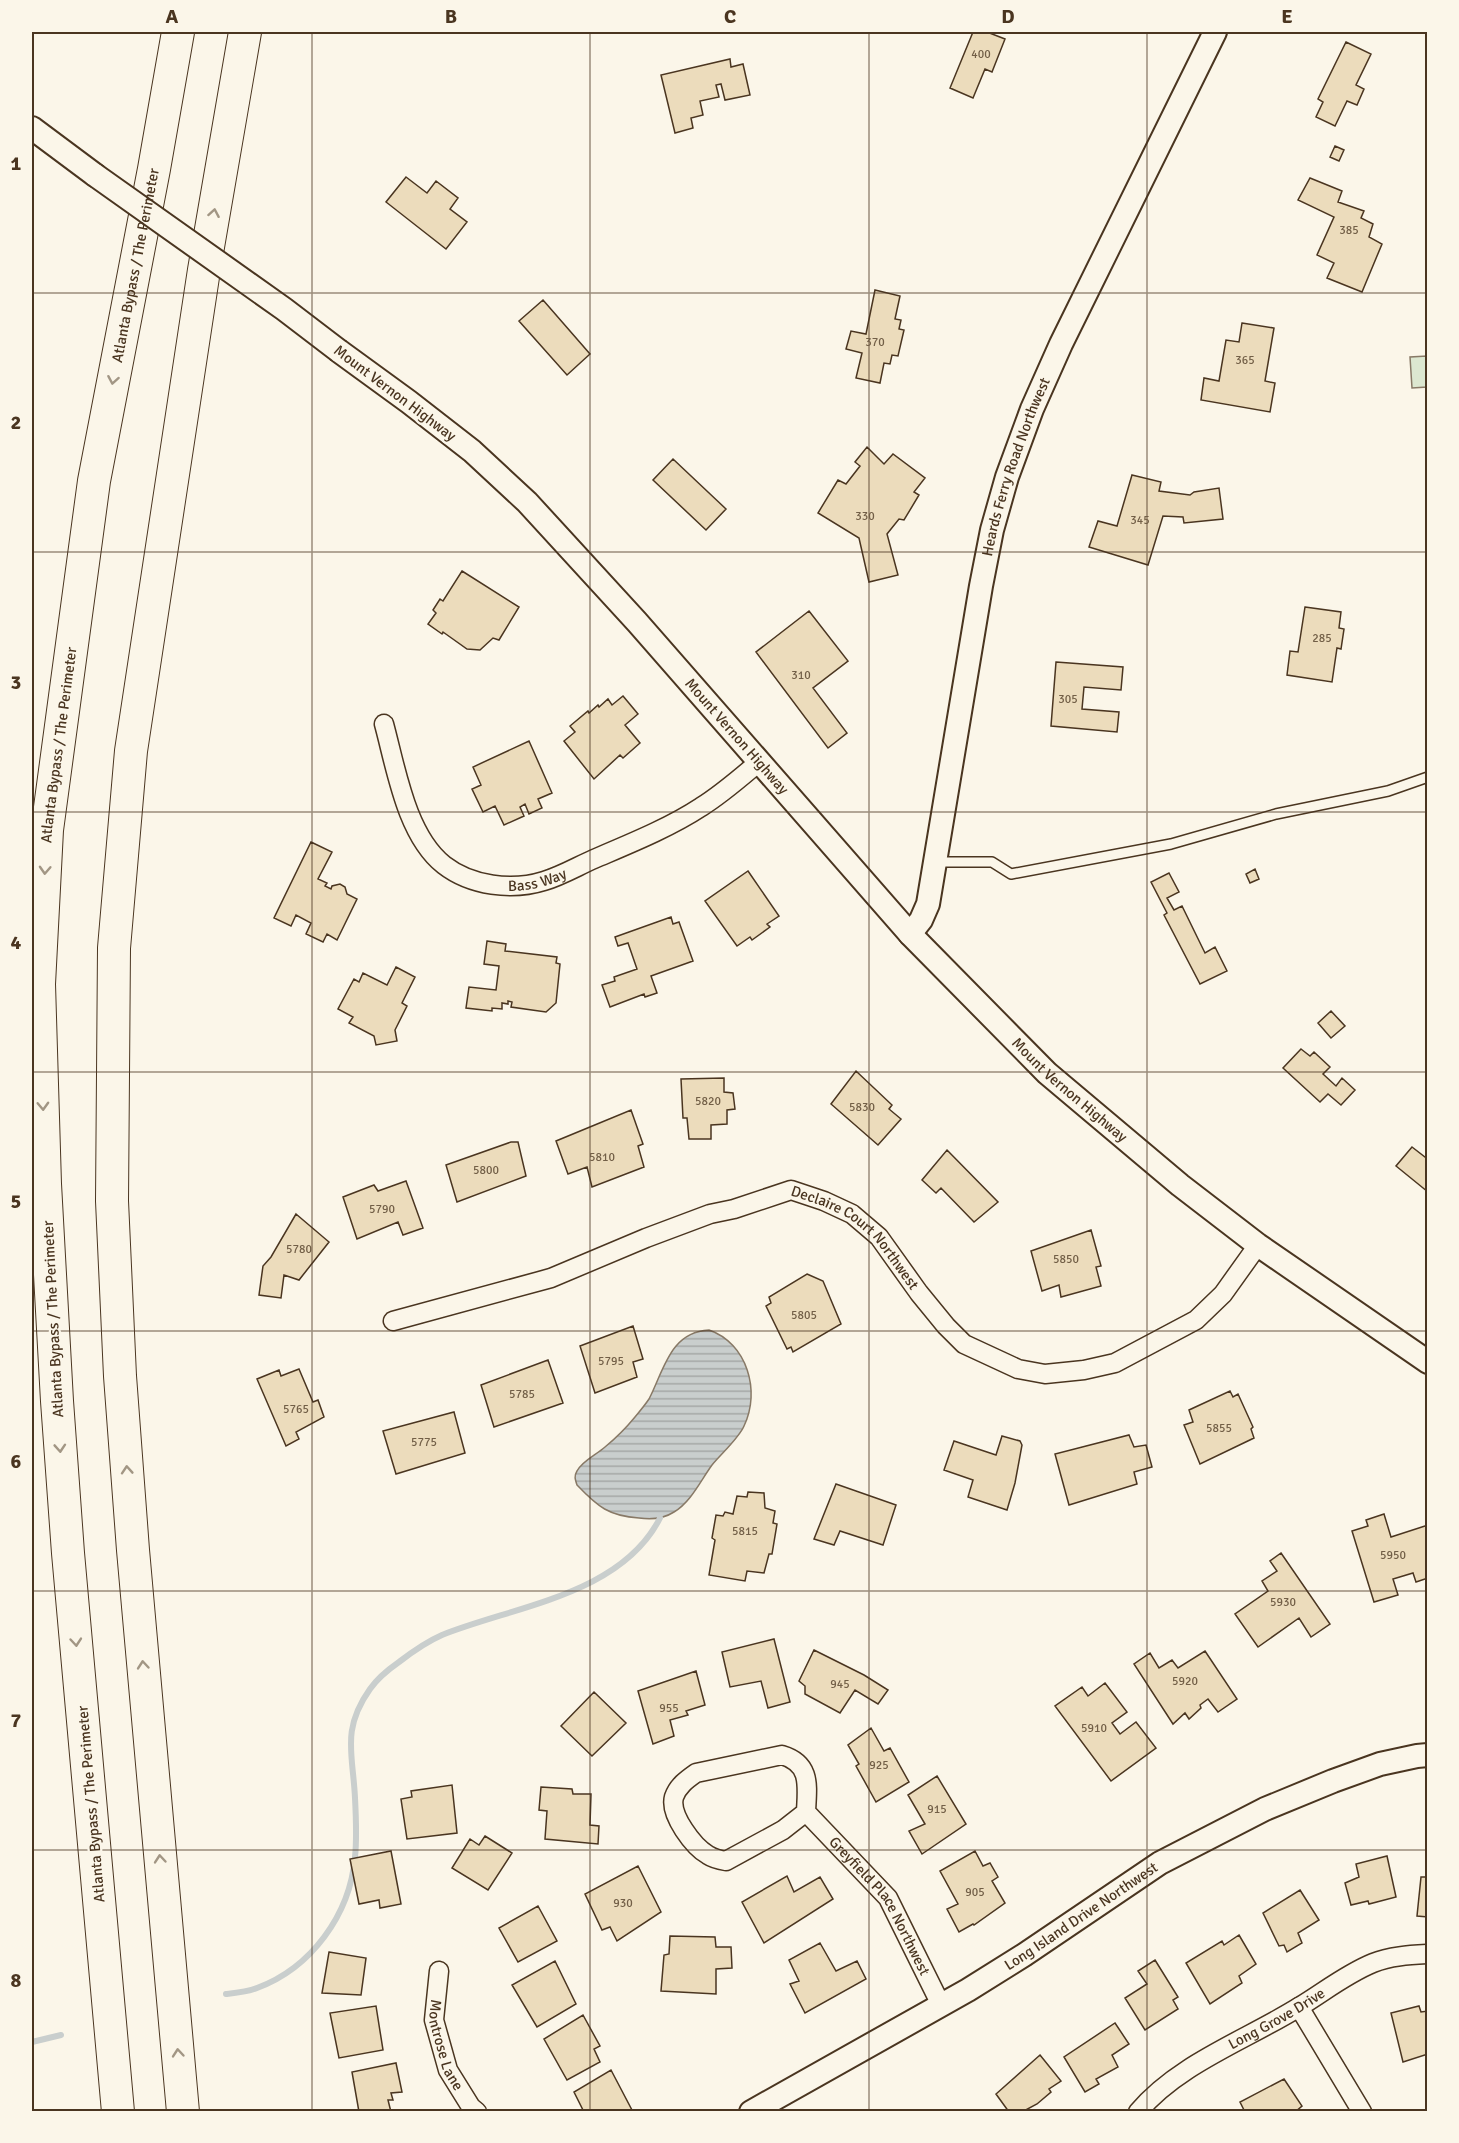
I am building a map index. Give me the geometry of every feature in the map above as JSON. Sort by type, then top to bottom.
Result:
[{"type":"highway","points":[[166,96],[170,32]]},
{"type":"highway","name":"Atlanta Bypass / The Perimeter","points":[[118,2112],[68,1553],[57,1401],[45,1184],[39,984],[47,830],[94,481],[178,32]]},
{"type":"highway","points":[[183,2112],[133,1550],[120,1376],[112,1201],[114,948],[131,750],[204,270],[245,32]]},
{"type":"street","name":"Heards Ferry Road Northwest","points":[[909,934],[921,920],[928,904],[981,586],[992,530],[1007,477],[1032,409],[1061,344],[1215,32]]},
{"type":"street","name":"Mount Vernon Highway","points":[[32,128],[284,309],[472,451],[527,502],[637,622],[909,934],[1047,1073],[1180,1185],[1258,1245],[1428,1362]]},
{"type":"street","name":"Bass Way","points":[[384,724],[418,834],[443,864],[476,882],[491,885],[511,886],[545,881],[622,847],[700,808],[724,792],[759,762]]},
{"type":"street","name":"Declaire Court Northwest","points":[[393,1321],[551,1278],[646,1238],[791,1190],[824,1201],[852,1214],[879,1236],[920,1293],[946,1326],[964,1344],[1018,1370],[1045,1374],[1084,1370],[1115,1363],[1196,1320],[1223,1294],[1258,1245]]},
{"type":"street","points":[[782,1755],[792,1758],[807,1778],[806,1812],[783,1830],[726,1861],[707,1855],[695,1844],[679,1821],[674,1799],[684,1781],[696,1773],[782,1755]]},
{"type":"street","name":"Long Island Drive Northwest","points":[[751,2112],[941,2006],[1024,1955],[1160,1863],[1266,1809],[1333,1781],[1380,1764],[1428,1755]]},
{"type":"street","name":"Greyfield Place Northwest","points":[[806,1812],[888,1898],[941,2006]]},
{"type":"street","name":"Long Grove Drive","points":[[1138,2112],[1147,2101],[1181,2074],[1299,2007],[1348,1974],[1376,1962],[1409,1955],[1428,1954]]},
{"type":"street","name":"Montrose Lane","points":[[439,1971],[434,2020],[448,2070],[471,2107],[477,2112]]},
{"type":"street","points":[[1299,2007],[1362,2112]]},
{"type":"lane","points":[[935,862],[992,862],[1011,874],[1171,844],[1276,814],[1388,791],[1428,777]]},
{"type":"green space","points":[[1427,356],[1427,387],[1412,388],[1410,357]]},
{"type":"shaded area","points":[[709,1330],[722,1336],[733,1346],[747,1370],[751,1398],[742,1431],[712,1465],[691,1497],[674,1512],[662,1518],[648,1519],[620,1515],[605,1509],[577,1485],[575,1474],[579,1467],[617,1436],[642,1408],[677,1345],[696,1332]]},
{"type":"building","points":[[973,32],[987,32],[1005,39],[992,72],[985,69],[973,98],[950,88]]},
{"type":"building","points":[[1346,42],[1371,54],[1356,85],[1364,89],[1357,105],[1347,101],[1335,126],[1316,117],[1323,102],[1318,99]]},
{"type":"building","points":[[730,59],[731,67],[743,64],[750,95],[725,100],[721,84],[716,85],[719,97],[700,101],[703,115],[691,118],[693,128],[675,133],[661,75]]},
{"type":"building","points":[[1335,146],[1344,150],[1339,161],[1330,157]]},
{"type":"building","points":[[406,177],[427,193],[436,181],[458,198],[450,209],[467,222],[446,249],[386,202]]},
{"type":"building","points":[[1310,178],[1342,191],[1338,202],[1364,211],[1361,218],[1373,224],[1369,237],[1382,244],[1362,292],[1327,278],[1334,263],[1317,255],[1334,217],[1298,200]]},
{"type":"building","points":[[875,290],[900,296],[895,319],[901,320],[899,329],[904,330],[898,356],[892,355],[890,364],[884,363],[880,383],[856,378],[862,353],[846,349],[851,331],[866,334]]},
{"type":"building","points":[[543,300],[590,354],[567,375],[519,321]]},
{"type":"building","points":[[1242,323],[1274,328],[1265,381],[1275,383],[1270,412],[1201,400],[1204,378],[1219,381],[1226,340],[1239,342]]},
{"type":"building","points":[[867,447],[884,464],[893,454],[925,478],[914,492],[919,495],[904,520],[899,519],[887,534],[898,575],[869,582],[859,538],[818,513],[838,480],[846,484],[860,466],[855,462]]},
{"type":"building","points":[[673,459],[726,509],[706,530],[653,480]]},
{"type":"building","points":[[1132,475],[1161,482],[1159,491],[1190,495],[1194,492],[1219,488],[1223,519],[1184,523],[1183,517],[1163,516],[1148,565],[1089,547],[1098,521],[1117,526]]},
{"type":"building","points":[[462,571],[519,607],[499,640],[493,638],[480,650],[467,649],[428,624],[436,613],[433,610],[440,599],[443,601]]},
{"type":"building","points":[[1305,607],[1341,612],[1339,628],[1344,629],[1341,649],[1337,648],[1332,682],[1287,675],[1290,651],[1298,652]]},
{"type":"building","points":[[809,611],[848,661],[813,688],[847,733],[828,748],[756,652]]},
{"type":"building","points":[[1056,662],[1123,667],[1121,690],[1084,687],[1082,709],[1119,712],[1117,732],[1051,726]]},
{"type":"building","points":[[623,696],[638,714],[625,725],[640,743],[623,758],[620,755],[594,779],[564,741],[575,732],[570,726],[588,711],[589,713],[608,699],[612,705]]},
{"type":"building","points":[[529,741],[552,793],[538,799],[542,808],[529,814],[525,804],[520,807],[524,816],[504,825],[495,806],[483,812],[472,789],[481,785],[473,767]]},
{"type":"building","points":[[311,842],[332,852],[318,879],[327,883],[325,886],[331,889],[332,886],[340,884],[345,887],[347,894],[357,899],[337,940],[327,934],[323,942],[306,934],[311,923],[296,915],[291,926],[274,918]]},
{"type":"building","points":[[1255,869],[1259,879],[1250,883],[1246,874]]},
{"type":"building","points":[[748,871],[779,916],[767,924],[770,927],[752,940],[750,937],[737,946],[705,901]]},
{"type":"building","points":[[1169,873],[1179,892],[1167,898],[1174,910],[1182,906],[1205,953],[1215,947],[1227,971],[1200,984],[1164,915],[1167,913],[1151,882]]},
{"type":"building","points":[[671,917],[673,924],[679,922],[693,961],[651,976],[657,993],[645,997],[644,994],[610,1007],[602,985],[615,981],[614,977],[637,969],[628,943],[618,946],[615,937]]},
{"type":"building","points":[[487,941],[506,944],[505,951],[557,957],[556,963],[560,964],[556,1003],[546,1012],[511,1007],[512,1002],[508,1001],[508,1004],[502,1003],[502,1009],[492,1008],[492,1011],[466,1008],[469,987],[496,990],[499,966],[484,964]]},
{"type":"building","points":[[396,967],[415,977],[402,1003],[407,1006],[395,1030],[397,1041],[376,1045],[374,1036],[349,1023],[353,1017],[338,1009],[354,979],[359,982],[363,973],[387,985]]},
{"type":"building","points":[[1331,1011],[1345,1026],[1331,1038],[1318,1023]]},
{"type":"building","points":[[1301,1049],[1310,1056],[1314,1052],[1330,1067],[1323,1074],[1336,1086],[1342,1078],[1355,1090],[1341,1105],[1328,1094],[1320,1102],[1283,1068]]},
{"type":"building","points":[[856,1071],[892,1105],[889,1109],[901,1119],[878,1145],[831,1104]]},
{"type":"building","points":[[724,1078],[724,1092],[733,1093],[735,1109],[727,1110],[727,1124],[711,1125],[711,1139],[689,1139],[687,1118],[683,1118],[681,1079]]},
{"type":"building","points":[[631,1110],[643,1144],[638,1146],[644,1167],[592,1187],[587,1167],[568,1174],[556,1141]]},
{"type":"building","points":[[511,1142],[518,1142],[526,1176],[457,1202],[446,1165]]},
{"type":"building","points":[[1412,1147],[1425,1157],[1428,1154],[1428,1192],[1396,1166]]},
{"type":"building","points":[[947,1150],[998,1202],[974,1222],[941,1188],[936,1193],[922,1180]]},
{"type":"building","points":[[406,1181],[423,1228],[403,1235],[398,1222],[357,1239],[343,1197],[374,1185],[378,1191]]},
{"type":"building","points":[[296,1214],[329,1242],[299,1280],[284,1275],[281,1298],[259,1295],[263,1266],[271,1257]]},
{"type":"building","points":[[1091,1230],[1101,1266],[1096,1267],[1101,1286],[1061,1297],[1059,1285],[1042,1291],[1031,1251]]},
{"type":"building","points":[[807,1274],[823,1281],[841,1324],[793,1352],[791,1347],[787,1349],[766,1306],[771,1303],[769,1297]]},
{"type":"building","points":[[633,1326],[643,1359],[633,1362],[637,1377],[595,1393],[580,1346]]},
{"type":"building","points":[[548,1360],[563,1403],[494,1427],[481,1385]]},
{"type":"building","points":[[299,1369],[313,1402],[318,1400],[324,1417],[296,1432],[299,1439],[286,1446],[257,1379],[279,1370],[281,1376]]},
{"type":"building","points":[[1230,1391],[1233,1397],[1238,1394],[1253,1427],[1251,1429],[1254,1438],[1200,1464],[1184,1425],[1193,1422],[1189,1410]]},
{"type":"building","points":[[454,1412],[465,1453],[396,1474],[383,1431]]},
{"type":"building","points":[[1129,1435],[1134,1447],[1146,1445],[1152,1467],[1134,1472],[1137,1484],[1069,1505],[1055,1454]]},
{"type":"building","points":[[1002,1436],[1020,1441],[1022,1445],[1007,1510],[968,1497],[973,1480],[944,1470],[954,1441],[996,1455]]},
{"type":"building","points":[[836,1484],[896,1505],[883,1545],[840,1531],[834,1545],[814,1539]]},
{"type":"building","points":[[748,1492],[764,1493],[765,1508],[775,1511],[773,1523],[777,1524],[772,1554],[769,1554],[764,1573],[747,1571],[745,1581],[709,1575],[715,1540],[712,1538],[716,1515],[723,1516],[725,1512],[733,1514],[737,1496],[747,1497]]},
{"type":"building","points":[[1384,1514],[1391,1537],[1428,1525],[1428,1578],[1416,1582],[1413,1573],[1393,1579],[1398,1595],[1374,1602],[1352,1531],[1368,1526],[1366,1520]]},
{"type":"building","points":[[1281,1553],[1330,1624],[1311,1637],[1299,1618],[1258,1647],[1235,1614],[1268,1591],[1262,1581],[1277,1571],[1270,1561]]},
{"type":"building","points":[[774,1639],[790,1702],[768,1708],[761,1681],[730,1687],[722,1652]]},
{"type":"building","points":[[814,1650],[888,1690],[878,1704],[855,1690],[840,1713],[805,1694],[805,1686],[799,1681]]},
{"type":"building","points":[[1205,1651],[1237,1699],[1218,1712],[1208,1699],[1189,1719],[1185,1713],[1173,1724],[1134,1664],[1150,1653],[1159,1668],[1172,1660],[1178,1668]]},
{"type":"building","points":[[696,1671],[705,1705],[686,1711],[688,1715],[670,1720],[674,1736],[653,1744],[638,1691]]},
{"type":"building","points":[[1105,1683],[1127,1712],[1112,1723],[1120,1734],[1136,1722],[1156,1748],[1111,1781],[1055,1706],[1082,1687],[1088,1696]]},
{"type":"building","points":[[594,1692],[626,1723],[592,1756],[561,1726]]},
{"type":"building","points":[[871,1728],[884,1751],[890,1748],[909,1782],[876,1802],[856,1766],[859,1764],[848,1745]]},
{"type":"building","points":[[937,1776],[966,1824],[922,1854],[909,1831],[925,1824],[908,1795]]},
{"type":"building","points":[[452,1785],[457,1833],[407,1839],[401,1799],[412,1797],[411,1791]]},
{"type":"building","points":[[541,1787],[572,1789],[573,1794],[591,1794],[590,1825],[599,1826],[598,1844],[545,1839],[547,1811],[539,1810]]},
{"type":"building","points":[[485,1836],[512,1853],[488,1890],[452,1868],[470,1839],[479,1845]]},
{"type":"building","points":[[391,1851],[401,1904],[380,1908],[379,1900],[359,1904],[350,1859]]},
{"type":"building","points":[[975,1851],[983,1866],[990,1863],[998,1877],[992,1881],[1005,1903],[974,1925],[959,1932],[947,1909],[958,1904],[940,1871]]},
{"type":"building","points":[[1387,1856],[1396,1897],[1369,1904],[1368,1901],[1351,1905],[1345,1883],[1359,1877],[1356,1864]]},
{"type":"building","points":[[638,1866],[661,1912],[617,1941],[610,1927],[602,1930],[585,1894]]},
{"type":"building","points":[[787,1876],[794,1892],[820,1877],[833,1899],[764,1943],[742,1902]]},
{"type":"building","points":[[1421,1877],[1428,1877],[1428,1917],[1417,1916]]},
{"type":"building","points":[[1300,1890],[1319,1920],[1298,1933],[1302,1943],[1287,1952],[1284,1945],[1279,1946],[1263,1913]]},
{"type":"building","points":[[538,1906],[557,1941],[518,1962],[499,1928]]},
{"type":"building","points":[[1239,1935],[1256,1964],[1239,1976],[1242,1983],[1210,2004],[1186,1963],[1222,1941],[1224,1945]]},
{"type":"building","points":[[670,1936],[715,1937],[716,1947],[731,1947],[732,1968],[716,1969],[716,1994],[661,1991],[664,1955],[669,1954]]},
{"type":"building","points":[[820,1943],[836,1971],[857,1961],[866,1979],[805,2013],[790,1984],[799,1981],[789,1960]]},
{"type":"building","points":[[329,1952],[366,1958],[361,1995],[322,1993]]},
{"type":"building","points":[[1155,1960],[1178,1997],[1173,2000],[1178,2009],[1145,2030],[1125,1998],[1147,1984],[1138,1971]]},
{"type":"building","points":[[555,1961],[576,2004],[537,2027],[512,1985]]},
{"type":"building","points":[[376,2006],[383,2050],[339,2058],[330,2013]]},
{"type":"building","points":[[1419,2006],[1421,2012],[1428,2011],[1428,2054],[1403,2062],[1391,2013]]},
{"type":"building","points":[[583,2015],[600,2046],[594,2049],[600,2062],[567,2080],[544,2039]]},
{"type":"building","points":[[1115,2023],[1129,2044],[1112,2055],[1118,2067],[1096,2079],[1099,2084],[1085,2092],[1064,2057]]},
{"type":"building","points":[[1040,2055],[1061,2081],[1049,2089],[1051,2092],[1037,2104],[1022,2112],[1009,2112],[996,2094]]},
{"type":"building","points":[[396,2063],[402,2092],[391,2093],[393,2100],[388,2100],[391,2112],[359,2112],[352,2072]]},
{"type":"building","points":[[611,2070],[633,2112],[584,2112],[574,2092]]},
{"type":"building","points":[[1284,2079],[1302,2106],[1295,2112],[1245,2112],[1240,2102]]},
{"type":"waterway","points":[[226,1994],[257,1988],[277,1979],[310,1953],[336,1919],[352,1878],[356,1850],[351,1755],[352,1730],[361,1704],[376,1682],[414,1651],[442,1635],[532,1606],[593,1581],[620,1565],[642,1544],[660,1518]]},
{"type":"waterway","points":[[32,2042],[61,2035]]}]
